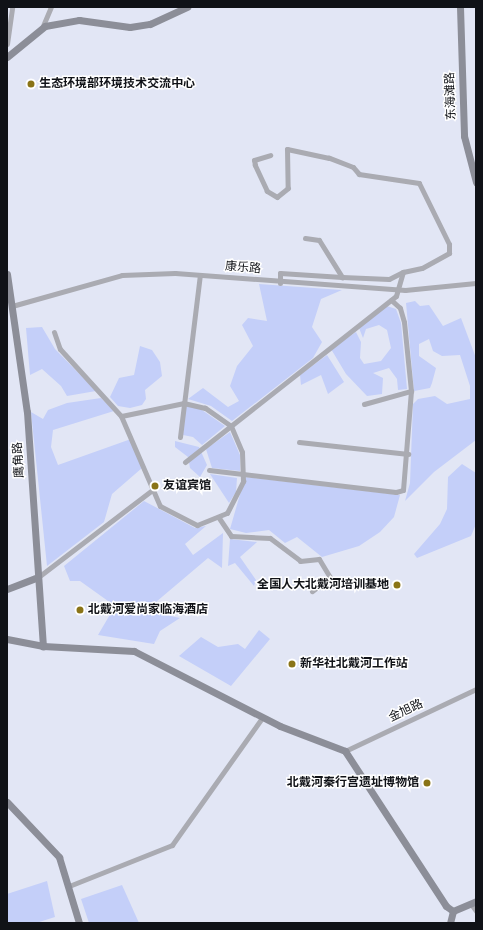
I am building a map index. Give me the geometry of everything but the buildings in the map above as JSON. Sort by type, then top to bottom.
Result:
[{"type":"main road","points":[[7,57],[41,29],[79,20],[130,27],[150,24],[187,7]]},
{"type":"main road","name":"东海滩路","points":[[460,7],[464,136],[476,182]]},
{"type":"main road","name":"鹰角路","points":[[7,274],[12,306],[11,325],[27,412],[36,578],[43,646]]},
{"type":"main road","points":[[7,589],[36,578]]},
{"type":"main road","points":[[7,639],[43,646],[134,651],[262,718],[345,751],[446,906],[453,911]]},
{"type":"main road","points":[[7,802],[59,857],[79,923]]},
{"type":"main road","points":[[453,911],[473,902]]},
{"type":"main road","points":[[450,923],[453,911]]},
{"type":"street","points":[[7,44],[12,7]]},
{"type":"street","points":[[41,29],[51,7]]},
{"type":"street","points":[[270,155],[254,160],[267,191],[277,197],[288,188],[287,148],[329,158],[353,168],[359,174],[419,183],[449,244],[449,253],[422,268],[402,272],[388,279],[280,273],[280,283]]},
{"type":"street","points":[[305,238],[319,240],[342,277]]},
{"type":"street","points":[[185,462],[390,300],[398,290],[402,272]]},
{"type":"street","name":"康乐路","points":[[12,306],[122,275],[200,275],[280,283],[398,290],[476,283]]},
{"type":"street","points":[[180,437],[200,275]]},
{"type":"street","points":[[209,470],[396,492],[403,490],[407,483],[411,391],[404,322],[400,308],[390,300]]},
{"type":"street","points":[[54,332],[60,349],[121,416],[160,506],[187,522],[196,525],[219,518],[237,497],[242,475],[242,452],[230,426],[205,408],[184,403],[121,416]]},
{"type":"street","points":[[364,404],[411,391]]},
{"type":"street","points":[[300,442],[408,454]]},
{"type":"street","points":[[36,578],[152,490]]},
{"type":"street","points":[[219,518],[231,536],[270,538],[300,561],[319,559],[330,577],[312,591]]},
{"type":"street","name":"金旭路","points":[[345,751],[476,688]]},
{"type":"street","points":[[68,886],[172,844],[262,718]]},
{"type":"street","points":[[473,902],[476,911]]},
{"type":"shaded area","points":[[259,284],[342,290],[321,299],[312,327],[322,342],[313,358],[232,421],[211,406],[188,399],[203,388],[228,407],[239,401],[230,386],[237,366],[253,346],[242,325],[248,318],[267,321]]},
{"type":"shaded area","points":[[415,301],[420,306],[429,305],[443,326],[461,318],[476,358],[476,440],[434,472],[405,501],[410,483],[413,404],[418,399],[435,396],[447,404],[470,399],[470,386],[460,355],[442,356],[433,351],[429,339],[419,344],[419,356],[436,368],[432,383],[430,388],[414,391],[406,303]]},
{"type":"shaded area","points":[[387,306],[396,309],[401,323],[407,389],[398,390],[397,379],[389,368],[373,373],[383,378],[382,394],[367,396],[346,374],[331,349],[356,332],[361,342],[360,358],[364,364],[381,361],[391,348],[387,330],[379,325],[366,329],[363,338],[359,328]]},
{"type":"shaded area","points":[[42,327],[55,349],[96,391],[67,396],[61,386],[42,369],[30,375],[26,328]]},
{"type":"shaded area","points":[[140,346],[152,350],[160,362],[162,376],[145,390],[146,399],[142,405],[130,408],[118,406],[110,397],[119,378],[134,375]]},
{"type":"shaded area","points":[[327,355],[344,382],[328,394],[321,375],[301,385],[300,375]]},
{"type":"shaded area","points":[[101,398],[114,411],[53,430],[51,447],[58,465],[131,439],[142,468],[112,494],[104,522],[47,566],[31,412],[43,419],[48,410],[67,403]]},
{"type":"shaded area","points":[[186,405],[202,410],[225,426],[202,445],[193,437],[183,435]]},
{"type":"shaded area","points":[[230,432],[240,455],[240,471],[212,468],[206,449]]},
{"type":"shaded area","points":[[175,441],[199,447],[207,465],[200,477],[190,468],[188,457],[175,447]]},
{"type":"shaded area","points":[[462,464],[476,473],[476,524],[471,536],[417,558],[414,554],[440,524],[447,509],[448,477]]},
{"type":"shaded area","points":[[210,474],[237,478],[236,492],[229,503]]},
{"type":"shaded area","points":[[245,477],[400,495],[394,517],[380,532],[359,546],[322,557],[297,537],[285,543],[269,530],[246,533],[230,529]]},
{"type":"shaded area","points":[[144,501],[195,528],[206,526],[185,544],[193,555],[223,533],[222,568],[208,558],[156,602],[166,615],[180,618],[160,631],[154,644],[98,635],[115,606],[80,581],[70,581],[64,566]]},
{"type":"shaded area","points":[[230,539],[257,542],[240,557],[256,580],[254,586],[235,563],[228,566]]},
{"type":"shaded area","points":[[259,630],[270,639],[231,686],[179,656],[201,637],[218,647],[238,644],[245,649]]},
{"type":"shaded area","points":[[47,881],[55,917],[36,923],[7,923],[7,894]]},
{"type":"shaded area","points":[[122,885],[139,923],[89,923],[81,899]]},
{"type":"place","name":"生态环境部环境技术交流中心","points":[[31,84]]},
{"type":"place","name":"友谊宾馆","points":[[155,486]]},
{"type":"place","name":"全国人大北戴河培训基地","points":[[397,585]]},
{"type":"place","name":"北戴河爱尚家临海酒店","points":[[80,610]]},
{"type":"place","name":"新华社北戴河工作站","points":[[292,664]]},
{"type":"place","name":"北戴河秦行宫遗址博物馆","points":[[427,783]]}]
